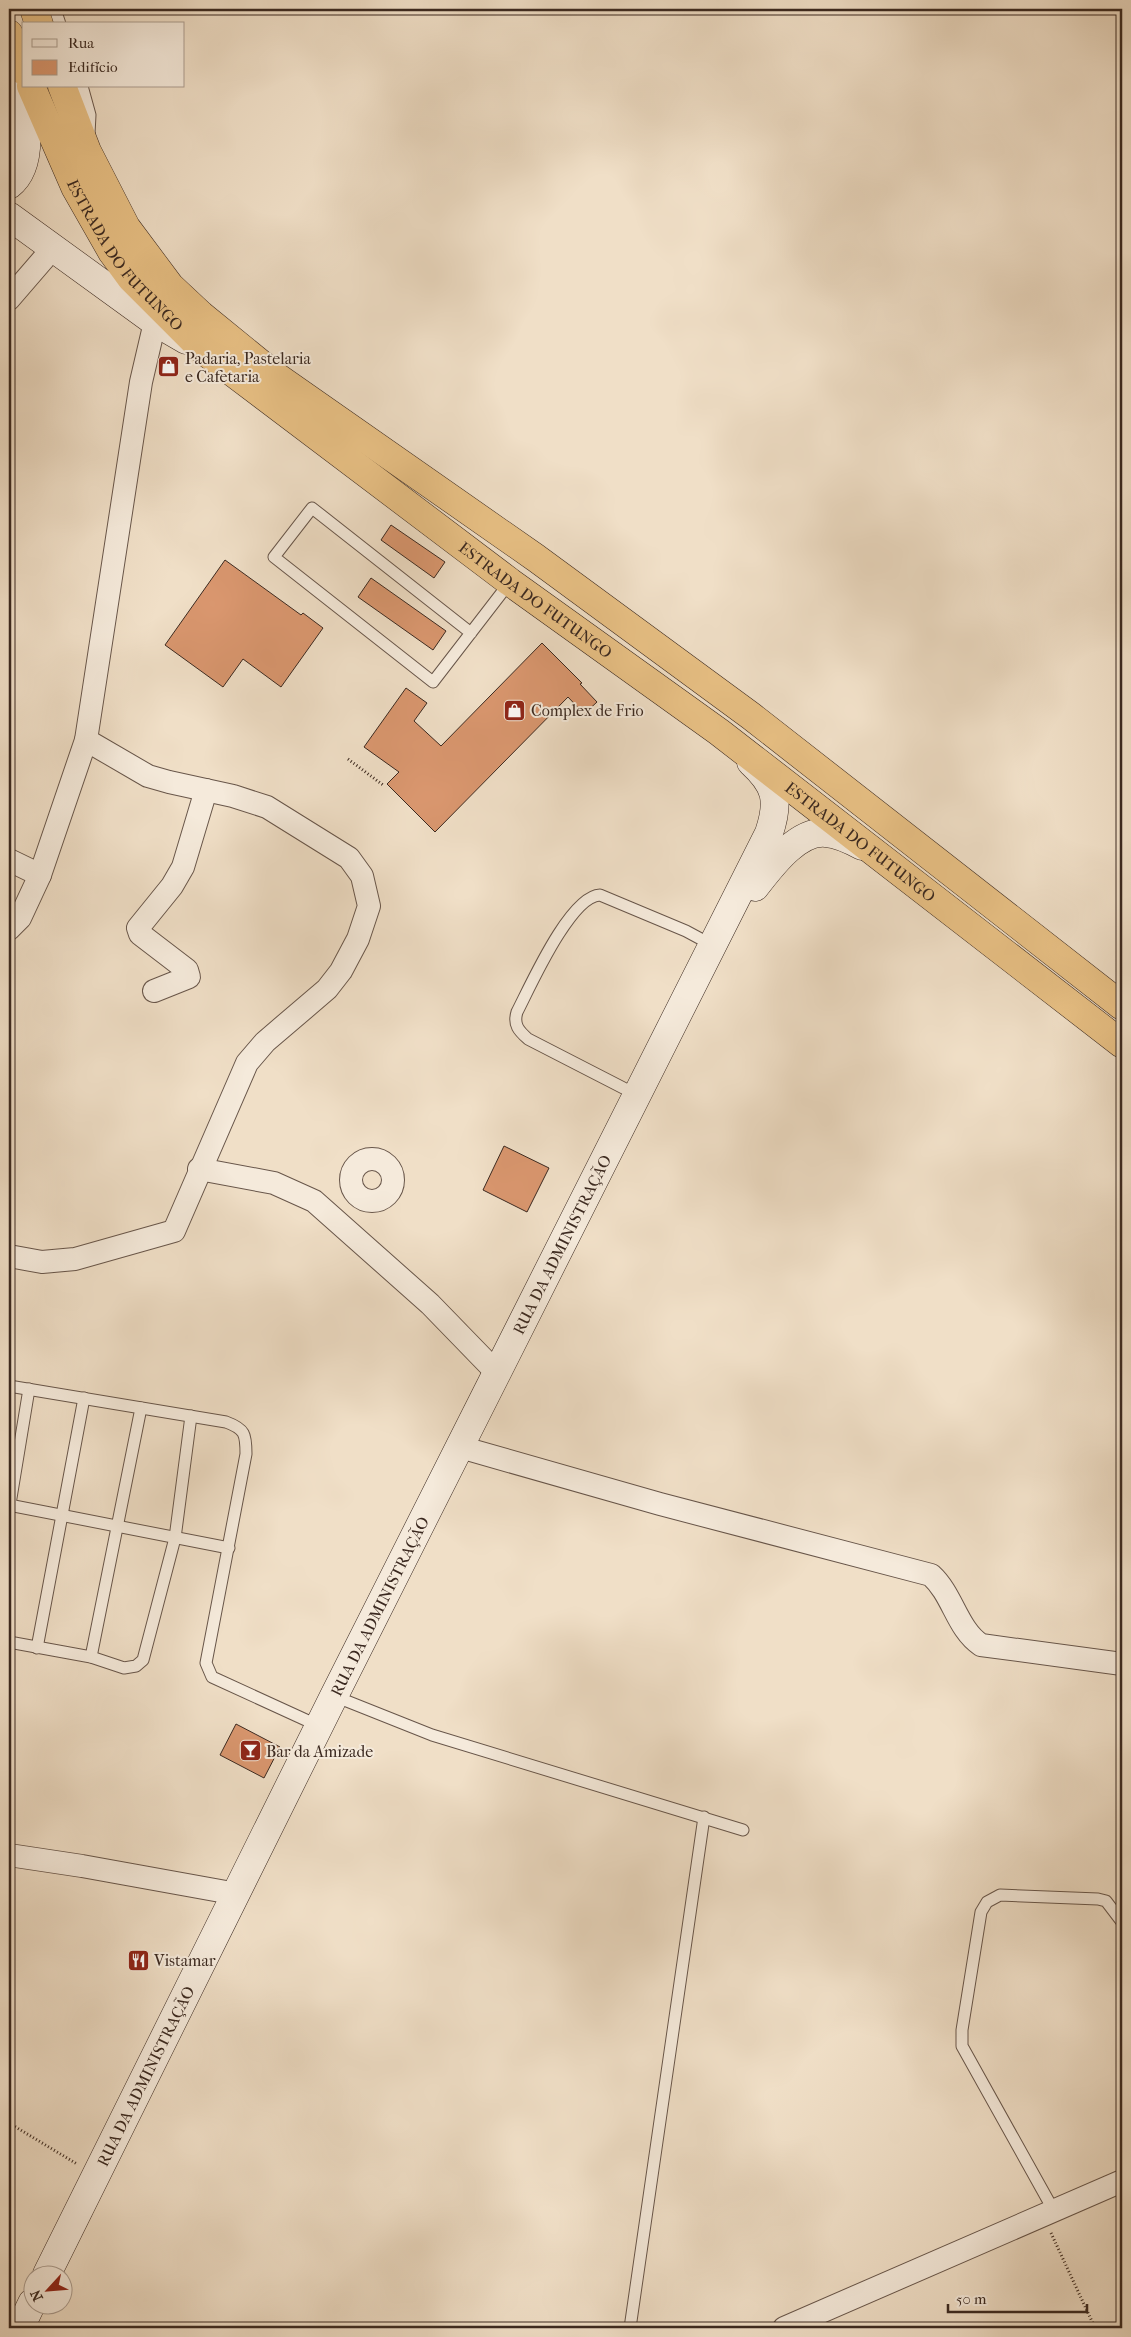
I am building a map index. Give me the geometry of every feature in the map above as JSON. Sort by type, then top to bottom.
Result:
[{"type":"highway","points":[[34,9],[39,22]]},
{"type":"highway","points":[[11,40],[22,66]]},
{"type":"highway","name":"ESTRADA DO FUTUNGO","points":[[32,88],[75,187],[112,252],[131,278],[203,350],[510,582],[719,732],[1122,1044]]},
{"type":"highway","name":"ESTRADA DO FUTUNGO","points":[[63,88],[87,151],[126,227],[144,254],[170,286],[201,315],[277,377],[536,558],[751,716],[1122,1006]]},
{"type":"street","points":[[9,185],[16,179],[23,167],[26,137],[11,40]]},
{"type":"street","points":[[9,216],[156,322],[203,350]]},
{"type":"street","points":[[11,294],[53,248]]},
{"type":"street","points":[[9,929],[20,918],[40,875],[86,740],[140,382],[156,322]]},
{"type":"street","points":[[714,942],[769,833],[775,816],[776,801],[771,786],[763,773],[719,732]]},
{"type":"street","points":[[9,1256],[42,1262],[75,1259],[174,1231],[180,1221],[199,1169],[247,1063],[265,1042],[327,989],[341,971],[358,939],[369,906],[362,876],[349,858],[267,807],[148,776],[86,740]]},
{"type":"street","points":[[154,991],[189,977],[189,974],[187,970],[140,934],[138,928],[172,886],[182,867],[206,790]]},
{"type":"street","points":[[714,942],[777,860],[805,838],[824,832],[839,835],[878,854]]},
{"type":"street","points":[[9,860],[40,875]]},
{"type":"street","name":"RUA DA ADMINISTRAÇÃO","points":[[52,2264],[321,1727],[334,1696],[714,942]]},
{"type":"street","points":[[199,1169],[280,1185],[314,1201],[340,1222],[430,1304],[497,1373]]},
{"type":"street","points":[[340,1222],[359,1197]]},
{"type":"street","points":[[460,1447],[660,1504],[931,1575],[942,1584],[971,1638],[981,1645],[1122,1664]]},
{"type":"street","points":[[9,1855],[237,1894]]},
{"type":"street","points":[[784,2328],[1122,2181]]},
{"type":"street","points":[[20,2328],[27,2314]]},
{"type":"lane","points":[[55,9],[59,22]]},
{"type":"lane","points":[[83,88],[90,115],[87,151]]},
{"type":"lane","points":[[471,633],[312,508],[274,557],[433,682],[471,633],[510,582]]},
{"type":"lane","points":[[637,1095],[528,1039],[518,1029],[514,1019],[516,1012],[562,928],[575,910],[590,896],[600,895],[714,942]]},
{"type":"lane","points":[[9,1386],[226,1422],[238,1427],[246,1437],[246,1454],[206,1663],[207,1671],[212,1677],[321,1727]]},
{"type":"lane","points":[[29,1389],[9,1507],[62,1515],[229,1548]]},
{"type":"lane","points":[[37,1648],[84,1398]]},
{"type":"lane","points":[[91,1657],[141,1408]]},
{"type":"lane","points":[[9,1642],[91,1657],[124,1668],[136,1666],[143,1660],[175,1538],[191,1416]]},
{"type":"lane","points":[[334,1696],[441,1738],[523,1765],[743,1830]]},
{"type":"lane","points":[[630,2328],[704,1818]]},
{"type":"lane","points":[[1049,2213],[962,2046],[962,2030],[982,1912],[987,1902],[1000,1895],[1098,1899],[1106,1901],[1122,1922]]},
{"type":"path","points":[[348,759],[383,785]]},
{"type":"path","points":[[9,2123],[96,2175]]},
{"type":"path","points":[[1049,2213],[1095,2328]]},
{"type":"building","points":[[391,525],[445,562],[434,578],[381,540]]},
{"type":"building","points":[[225,560],[301,615],[303,613],[323,628],[281,687],[243,659],[223,687],[165,645]]},
{"type":"building","points":[[371,578],[446,631],[433,650],[358,597]]},
{"type":"building","name":"Complex de Frio","points":[[542,643],[582,683],[580,684],[597,702],[584,714],[568,697],[435,832],[387,784],[399,772],[364,747],[406,688],[427,703],[414,721],[441,746]]},
{"type":"building","points":[[504,1146],[549,1168],[527,1212],[483,1190]]},
{"type":"building","name":"Bar da Amizade","points":[[236,1724],[280,1747],[264,1778],[220,1755]]},
{"type":"place","name":"Padaria, Pastelaria e Cafetaria","points":[[169,367]]},
{"type":"place","name":"Complex de Frio","points":[[515,710]]},
{"type":"place","name":"Bar da Amizade","points":[[250,1751]]},
{"type":"place","name":"Vistamar","points":[[138,1960]]}]
